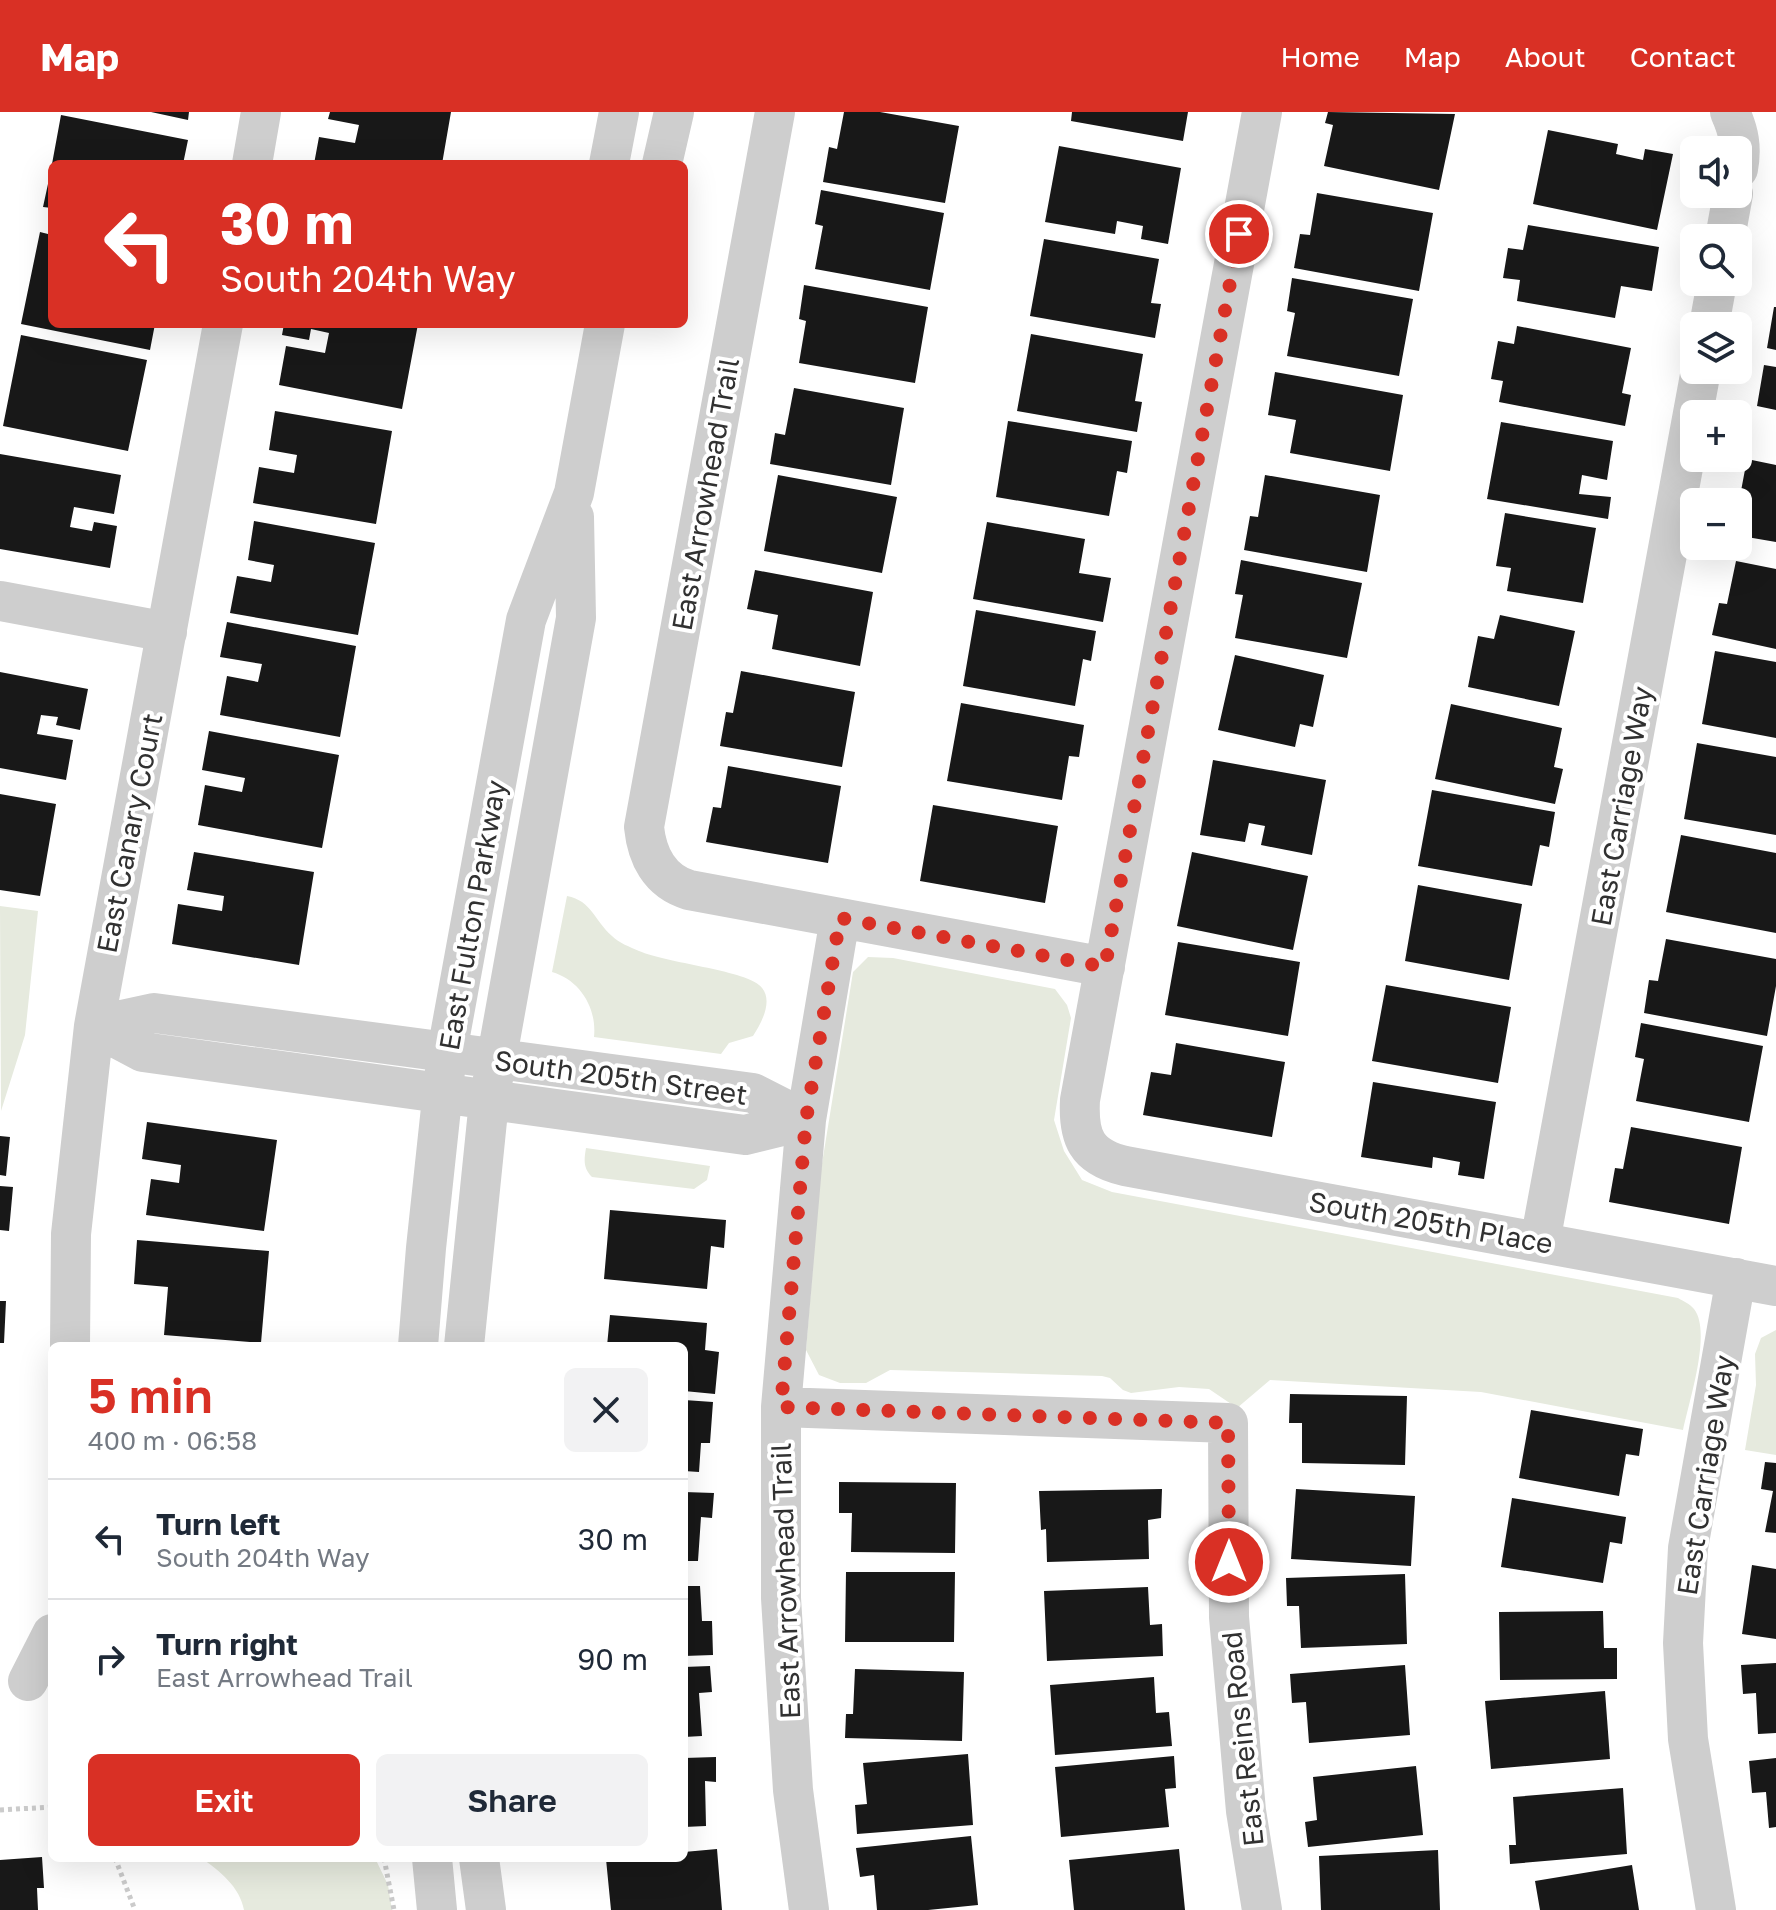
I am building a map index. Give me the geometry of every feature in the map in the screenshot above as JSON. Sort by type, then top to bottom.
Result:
[{"type":"street","points":[[253,160],[261,112]]},
{"type":"street","points":[[610,160],[619,112]]},
{"type":"street","points":[[663,160],[674,112]]},
{"type":"street","name":"East Arrowhead Trail","points":[[775,112],[644,827],[646,850],[660,873],[689,890],[840,918],[806,1120],[781,1407],[781,1598],[793,1790],[809,1910]]},
{"type":"street","points":[[840,918],[1105,967],[1262,112]]},
{"type":"street","points":[[1730,112],[1739,136]]},
{"type":"street","name":"East Canary Court","points":[[70,1342],[71,1234],[94,1026],[222,328]]},
{"type":"street","name":"East Fulton Parkway","points":[[418,1342],[447,1052],[526,620],[574,493],[604,328]]},
{"type":"street","name":"East Carriage Way","points":[[1540,1242],[1698,384]]},
{"type":"street","name":"East Fulton Parkway","points":[[464,1342],[489,1101],[576,618],[574,493]]},
{"type":"street","points":[[0,601],[167,632]]},
{"type":"street","name":"South 205th Place","points":[[1105,967],[1080,1100],[1079,1125],[1090,1147],[1109,1162],[1776,1286]]},
{"type":"street","name":"South 205th Street","points":[[94,1026],[154,1013],[753,1093],[806,1120]]},
{"type":"street","name":"South 205th Street","points":[[94,1026],[143,1052],[441,1095],[745,1135],[806,1120]]},
{"type":"street","name":"East Carriage Way","points":[[1716,1910],[1688,1739],[1683,1643],[1688,1548],[1736,1278]]},
{"type":"street","name":"East Reins Road","points":[[781,1407],[1228,1423],[1229,1617],[1246,1811],[1262,1910]]},
{"type":"street","points":[[28,1681],[48,1642]]},
{"type":"street","points":[[432,1862],[437,1910]]},
{"type":"street","points":[[480,1862],[486,1910]]},
{"type":"path","points":[[0,1810],[48,1807]]},
{"type":"path","points":[[117,1862],[135,1910]]},
{"type":"path","points":[[385,1862],[394,1910]]},
{"type":"shaded area","points":[[567,896],[582,902],[612,936],[628,946],[651,955],[737,975],[759,985],[764,990],[767,1003],[753,1036],[729,1043],[721,1054],[594,1037],[593,1016],[585,997],[571,981],[552,972]]},
{"type":"shaded area","points":[[0,906],[38,911],[25,1035],[1,1111]]},
{"type":"shaded area","points":[[868,957],[893,958],[1055,989],[1067,1005],[1071,1018],[1054,1120],[1064,1151],[1082,1180],[1112,1192],[1684,1301],[1694,1309],[1701,1334],[1698,1367],[1683,1430],[1481,1392],[1270,1380],[1237,1408],[1209,1389],[1179,1387],[1131,1393],[1102,1376],[890,1370],[866,1383],[840,1383],[819,1375],[806,1350],[820,1176],[853,972]]},
{"type":"shaded area","points":[[586,1148],[710,1166],[707,1180],[694,1189],[592,1177],[585,1164]]},
{"type":"shaded area","points":[[1776,1330],[1776,1455],[1745,1450],[1756,1385],[1755,1354],[1761,1338]]},
{"type":"shaded area","points":[[206,1862],[377,1862],[388,1885],[392,1910],[244,1910],[238,1894]]},
{"type":"building","points":[[151,112],[189,112],[188,120]]},
{"type":"building","points":[[330,112],[451,112],[443,160],[315,160],[319,137],[355,143],[359,125],[328,119]]},
{"type":"building","points":[[844,112],[880,112],[959,126],[945,203],[823,182],[829,147],[837,149]]},
{"type":"building","points":[[1072,112],[1188,112],[1183,141],[1071,121]]},
{"type":"building","points":[[1328,112],[1455,114],[1439,190],[1324,166],[1333,125],[1325,123]]},
{"type":"building","points":[[61,115],[188,140],[184,160],[53,160]]},
{"type":"building","points":[[1548,130],[1618,144],[1616,154],[1643,160],[1645,149],[1673,154],[1657,230],[1533,204]]},
{"type":"building","points":[[1059,146],[1181,168],[1168,244],[1141,239],[1143,226],[1117,221],[1115,234],[1045,222]]},
{"type":"building","points":[[48,184],[48,208],[43,207]]},
{"type":"building","points":[[821,190],[944,213],[930,290],[815,269],[823,226],[815,224]]},
{"type":"building","points":[[1317,193],[1433,213],[1419,291],[1294,268],[1300,234],[1310,235]]},
{"type":"building","points":[[1528,225],[1659,247],[1652,291],[1621,286],[1615,318],[1517,301],[1520,280],[1503,278],[1508,248],[1523,250]]},
{"type":"building","points":[[40,232],[48,234],[48,328],[154,328],[150,350],[21,324]]},
{"type":"building","points":[[1044,239],[1159,259],[1151,303],[1161,304],[1155,338],[1030,316]]},
{"type":"building","points":[[1292,278],[1413,299],[1399,376],[1287,356],[1295,313],[1287,311]]},
{"type":"building","points":[[804,285],[928,307],[915,383],[799,363],[806,321],[799,319]]},
{"type":"building","points":[[1776,307],[1776,350],[1767,348]]},
{"type":"building","points":[[1517,326],[1631,348],[1622,393],[1631,395],[1625,426],[1499,402],[1503,381],[1491,379],[1498,341],[1514,344]]},
{"type":"building","points":[[283,328],[417,328],[402,409],[279,385],[286,346],[325,353],[329,333],[311,329],[309,340],[282,335]]},
{"type":"building","points":[[1031,334],[1143,354],[1135,401],[1142,402],[1137,432],[1017,411]]},
{"type":"building","points":[[21,335],[147,360],[128,451],[3,426]]},
{"type":"building","points":[[1764,365],[1776,367],[1776,410],[1757,406]]},
{"type":"building","points":[[1275,372],[1403,395],[1390,471],[1290,453],[1296,420],[1268,415]]},
{"type":"building","points":[[794,388],[904,408],[891,485],[770,464],[775,433],[785,435]]},
{"type":"building","points":[[275,411],[392,431],[376,524],[253,503],[259,467],[294,473],[297,455],[269,450]]},
{"type":"building","points":[[1008,421],[1132,441],[1127,473],[1117,471],[1109,516],[996,497]]},
{"type":"building","points":[[1501,422],[1613,441],[1607,480],[1582,475],[1579,494],[1611,497],[1608,519],[1487,499]]},
{"type":"building","points":[[0,454],[121,475],[114,514],[74,507],[70,527],[92,531],[94,522],[117,526],[110,568],[0,549]]},
{"type":"building","points":[[1752,460],[1776,465],[1776,542],[1752,538],[1752,488],[1742,488],[1745,472],[1752,472]]},
{"type":"building","points":[[778,475],[897,497],[882,573],[764,551]]},
{"type":"building","points":[[1265,475],[1380,495],[1367,572],[1244,550],[1250,516],[1258,517]]},
{"type":"building","points":[[1505,513],[1596,528],[1583,603],[1507,591],[1511,568],[1496,566]]},
{"type":"building","points":[[254,521],[375,543],[358,635],[230,613],[237,576],[271,582],[274,565],[248,560]]},
{"type":"building","points":[[987,522],[1085,539],[1079,573],[1111,578],[1103,622],[973,599]]},
{"type":"building","points":[[1241,560],[1362,583],[1347,658],[1235,638],[1243,595],[1235,594]]},
{"type":"building","points":[[1736,561],[1776,569],[1776,649],[1712,635],[1719,603],[1727,604]]},
{"type":"building","points":[[755,570],[873,592],[860,666],[772,649],[778,615],[747,609]]},
{"type":"building","points":[[976,610],[1096,631],[1091,661],[1083,659],[1075,706],[963,686]]},
{"type":"building","points":[[1500,615],[1575,631],[1559,706],[1468,687],[1478,636],[1494,639]]},
{"type":"building","points":[[227,622],[356,646],[340,737],[220,715],[227,676],[258,682],[262,664],[220,657]]},
{"type":"building","points":[[1715,651],[1776,662],[1776,738],[1702,724]]},
{"type":"building","points":[[1235,655],[1324,675],[1313,727],[1300,724],[1295,747],[1218,730]]},
{"type":"building","points":[[741,671],[855,692],[842,767],[720,746],[726,712],[733,713]]},
{"type":"building","points":[[0,672],[88,689],[80,730],[56,725],[58,717],[41,715],[37,734],[73,740],[66,780],[0,768]]},
{"type":"building","points":[[961,703],[1084,725],[1079,757],[1069,756],[1062,800],[947,781]]},
{"type":"building","points":[[1451,704],[1562,728],[1554,767],[1563,769],[1555,804],[1435,779]]},
{"type":"building","points":[[209,731],[339,755],[322,848],[198,825],[205,785],[242,792],[245,778],[202,770]]},
{"type":"building","points":[[1697,743],[1776,757],[1776,835],[1684,819]]},
{"type":"building","points":[[1213,760],[1326,780],[1312,855],[1261,845],[1265,826],[1249,823],[1245,842],[1200,835]]},
{"type":"building","points":[[728,766],[841,786],[828,863],[706,842],[713,807],[721,808]]},
{"type":"building","points":[[1432,790],[1555,812],[1549,847],[1540,845],[1532,886],[1418,866]]},
{"type":"building","points":[[0,794],[56,804],[40,896],[0,890]]},
{"type":"building","points":[[933,805],[1058,826],[1045,903],[920,881]]},
{"type":"building","points":[[1681,835],[1776,853],[1776,933],[1666,912]]},
{"type":"building","points":[[194,852],[314,872],[299,965],[172,944],[178,904],[222,911],[224,896],[187,890]]},
{"type":"building","points":[[1192,852],[1308,876],[1293,950],[1177,926]]},
{"type":"building","points":[[1418,885],[1522,904],[1509,980],[1405,961]]},
{"type":"building","points":[[1666,939],[1776,959],[1776,986],[1767,1036],[1644,1013],[1649,980],[1658,981]]},
{"type":"building","points":[[1178,942],[1300,962],[1288,1036],[1165,1015]]},
{"type":"building","points":[[1386,985],[1511,1007],[1498,1083],[1372,1061]]},
{"type":"building","points":[[1641,1023],[1763,1046],[1749,1122],[1636,1101],[1644,1059],[1635,1057]]},
{"type":"building","points":[[1176,1043],[1285,1062],[1272,1137],[1143,1115],[1151,1072],[1171,1075]]},
{"type":"building","points":[[1373,1082],[1496,1102],[1484,1179],[1458,1175],[1460,1162],[1433,1157],[1432,1168],[1361,1157]]},
{"type":"building","points":[[147,1122],[277,1140],[264,1231],[146,1215],[151,1179],[179,1183],[181,1165],[142,1159]]},
{"type":"building","points":[[1631,1127],[1742,1147],[1729,1224],[1609,1202],[1615,1168],[1623,1169]]},
{"type":"building","points":[[0,1136],[10,1137],[6,1176],[0,1175]]},
{"type":"building","points":[[0,1186],[13,1187],[9,1231],[0,1230]]},
{"type":"building","points":[[610,1210],[726,1220],[724,1248],[711,1246],[707,1289],[604,1279]]},
{"type":"building","points":[[137,1240],[269,1251],[261,1342],[164,1335],[168,1287],[134,1284]]},
{"type":"building","points":[[0,1301],[6,1301],[4,1343],[0,1343]]},
{"type":"building","points":[[610,1315],[707,1323],[705,1350],[719,1352],[715,1394],[688,1391],[688,1342],[607,1342]]},
{"type":"building","points":[[1290,1394],[1407,1396],[1405,1465],[1302,1463],[1302,1423],[1289,1423]]},
{"type":"building","points":[[688,1400],[713,1402],[710,1443],[701,1443],[699,1472],[688,1471]]},
{"type":"building","points":[[1531,1410],[1643,1429],[1639,1456],[1626,1454],[1619,1496],[1519,1478]]},
{"type":"building","points":[[1765,1462],[1776,1463],[1776,1533],[1765,1532],[1773,1491],[1761,1489]]},
{"type":"building","points":[[839,1482],[956,1483],[955,1553],[851,1552],[852,1513],[839,1513]]},
{"type":"building","points":[[1162,1489],[1161,1518],[1148,1520],[1149,1559],[1047,1562],[1046,1529],[1041,1530],[1039,1491]]},
{"type":"building","points":[[1296,1489],[1415,1496],[1411,1566],[1291,1559]]},
{"type":"building","points":[[688,1492],[714,1493],[712,1518],[701,1517],[698,1561],[688,1561]]},
{"type":"building","points":[[1512,1498],[1626,1517],[1622,1544],[1610,1542],[1603,1583],[1501,1567]]},
{"type":"building","points":[[1752,1565],[1776,1569],[1776,1639],[1742,1634]]},
{"type":"building","points":[[846,1572],[955,1572],[954,1642],[845,1642]]},
{"type":"building","points":[[1405,1574],[1407,1644],[1301,1648],[1299,1606],[1287,1606],[1286,1578]]},
{"type":"building","points":[[688,1586],[700,1586],[702,1621],[712,1621],[713,1655],[688,1656]]},
{"type":"building","points":[[1148,1587],[1150,1625],[1162,1624],[1163,1656],[1047,1661],[1044,1591]]},
{"type":"building","points":[[1603,1611],[1604,1648],[1617,1648],[1617,1679],[1500,1680],[1499,1612]]},
{"type":"building","points":[[1776,1663],[1776,1733],[1758,1734],[1756,1693],[1743,1694],[1741,1665]]},
{"type":"building","points":[[1405,1665],[1410,1735],[1309,1743],[1306,1702],[1292,1703],[1290,1674]]},
{"type":"building","points":[[710,1666],[712,1692],[699,1693],[702,1736],[688,1737],[688,1667]]},
{"type":"building","points":[[855,1669],[964,1672],[962,1741],[845,1738],[846,1714],[853,1714]]},
{"type":"building","points":[[1154,1677],[1156,1713],[1169,1712],[1172,1746],[1055,1755],[1050,1685]]},
{"type":"building","points":[[1605,1691],[1610,1759],[1491,1769],[1485,1701]]},
{"type":"building","points":[[968,1754],[973,1825],[857,1834],[855,1805],[867,1804],[863,1763]]},
{"type":"building","points":[[1174,1756],[1176,1788],[1165,1789],[1169,1827],[1061,1837],[1055,1767]]},
{"type":"building","points":[[716,1757],[716,1782],[705,1781],[706,1826],[688,1827],[688,1758]]},
{"type":"building","points":[[1776,1758],[1776,1827],[1769,1828],[1766,1792],[1752,1793],[1749,1761]]},
{"type":"building","points":[[1416,1766],[1423,1835],[1308,1847],[1305,1822],[1317,1820],[1313,1777]]},
{"type":"building","points":[[1623,1788],[1627,1854],[1510,1864],[1509,1845],[1516,1845],[1513,1797]]},
{"type":"building","points":[[971,1836],[978,1905],[928,1910],[877,1910],[874,1875],[860,1877],[856,1848]]},
{"type":"building","points":[[717,1849],[722,1910],[611,1910],[606,1862],[688,1862],[688,1852]]},
{"type":"building","points":[[1179,1849],[1185,1910],[1074,1910],[1069,1860]]},
{"type":"building","points":[[1438,1850],[1440,1910],[1321,1910],[1319,1856]]},
{"type":"building","points":[[42,1857],[44,1888],[37,1888],[38,1910],[0,1910],[0,1860]]},
{"type":"building","points":[[1632,1865],[1639,1910],[1540,1910],[1535,1881]]},
{"type":"route","points":[[1229,1562],[1228,1423],[781,1407],[806,1120],[840,918],[1105,967],[1239,234]]}]
